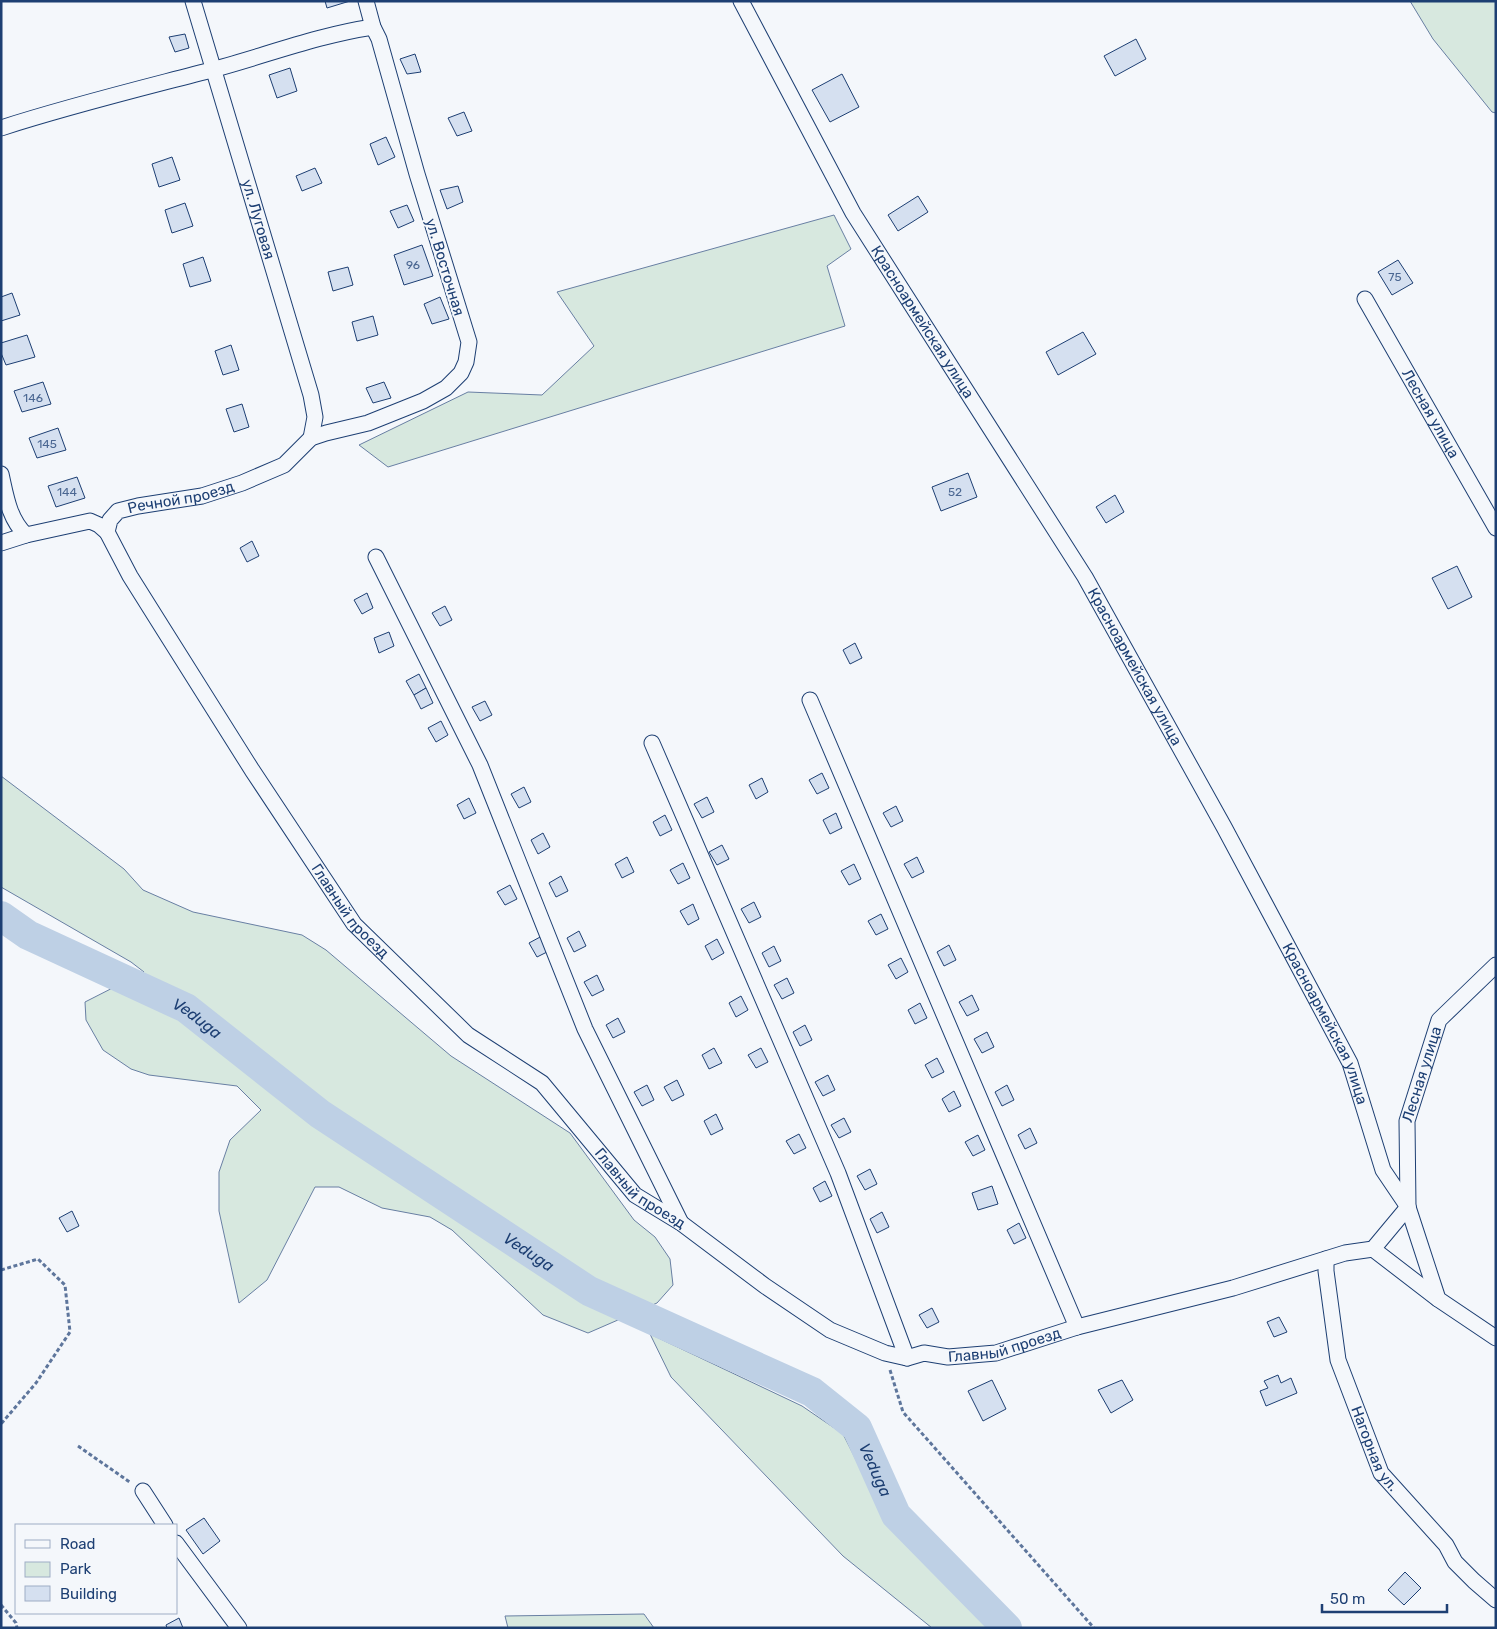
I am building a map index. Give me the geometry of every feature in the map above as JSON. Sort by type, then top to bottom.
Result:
[{"type":"street","name":"ул. Луговая","points":[[194,1],[310,395],[315,416],[311,438]]},
{"type":"street","name":"ул. Восточная","points":[[311,438],[326,432],[368,423],[398,412],[424,401],[446,388],[461,373],[466,362],[469,342],[416,174],[379,39],[373,27],[366,1]]},
{"type":"street","name":"Красноармейская улица","points":[[741,1],[853,213],[1085,578],[1224,827],[1350,1063],[1382,1170],[1408,1207],[1438,1299]]},
{"type":"street","points":[[1,128],[60,109],[214,69],[348,31],[373,27]]},
{"type":"street","name":"Лесная улица","points":[[1366,299],[1496,528]]},
{"type":"street","name":"Речной проезд","points":[[107,532],[110,520],[118,512],[138,506],[202,496],[242,483],[284,464],[311,438]]},
{"type":"street","points":[[1,474],[8,507],[17,527],[26,535]]},
{"type":"street","points":[[1,543],[26,535],[90,521],[99,525],[107,532]]},
{"type":"street","name":"Главный проезд","points":[[107,532],[130,576],[167,636],[252,770],[354,924],[468,1035],[542,1083],[635,1196],[681,1223],[765,1286],[830,1330],[885,1353],[907,1358],[924,1353],[948,1357],[996,1353],[1077,1328],[1233,1288],[1345,1252],[1373,1249]]},
{"type":"street","points":[[376,557],[480,765],[585,1029],[681,1223]]},
{"type":"street","points":[[810,700],[1077,1328]]},
{"type":"street","points":[[652,743],[838,1173],[907,1358]]},
{"type":"street","name":"Лесная улица","points":[[1408,1207],[1407,1121],[1439,1020],[1496,965]]},
{"type":"street","points":[[1408,1207],[1373,1249],[1438,1299],[1496,1338]]},
{"type":"street","name":"Нагорная ул.","points":[[1326,1259],[1338,1360],[1381,1473],[1446,1546],[1456,1562],[1496,1600]]},
{"type":"street","points":[[143,1491],[164,1524]]},
{"type":"street","points":[[178,1546],[239,1628]]},
{"type":"path","points":[[1,1270],[38,1259],[66,1285],[70,1332],[36,1383],[1,1424]]},
{"type":"path","points":[[885,1353],[903,1412],[1094,1628]]},
{"type":"path","points":[[78,1446],[143,1491]]},
{"type":"path","points":[[1,1605],[16,1623],[17,1628]]},
{"type":"green space","points":[[1410,1],[1496,1],[1496,113],[1492,112],[1433,39]]},
{"type":"green space","points":[[834,215],[851,249],[827,266],[845,326],[388,467],[359,445],[468,392],[542,395],[594,346],[557,292]]},
{"type":"green space","points":[[1,776],[124,869],[143,890],[193,912],[302,935],[326,950],[451,1056],[570,1133],[634,1220],[655,1237],[670,1259],[673,1285],[657,1303],[588,1333],[543,1315],[452,1230],[430,1217],[382,1208],[339,1187],[315,1187],[267,1280],[239,1303],[219,1211],[219,1172],[230,1140],[261,1110],[237,1086],[149,1075],[131,1069],[103,1050],[86,1020],[85,1002],[144,972],[131,962],[1,887]]},
{"type":"green space","points":[[650,1334],[802,1406],[843,1434],[883,1513],[995,1628],[932,1628],[843,1556],[671,1377]]},
{"type":"green space","points":[[644,1614],[654,1628],[508,1628],[505,1616]]},
{"type":"building","points":[[325,1],[350,1],[327,8]]},
{"type":"building","points":[[185,34],[189,48],[175,52],[169,37]]},
{"type":"building","points":[[1136,39],[1146,59],[1115,76],[1104,56]]},
{"type":"building","points":[[415,54],[421,72],[407,74],[400,59]]},
{"type":"building","points":[[290,68],[297,91],[277,98],[269,75]]},
{"type":"building","points":[[842,74],[859,107],[830,122],[812,90]]},
{"type":"building","points":[[464,112],[472,131],[457,136],[448,118]]},
{"type":"building","points":[[386,137],[395,157],[378,165],[370,144]]},
{"type":"building","points":[[172,157],[180,180],[159,187],[152,164]]},
{"type":"building","points":[[315,168],[322,183],[302,191],[296,176]]},
{"type":"building","points":[[458,186],[463,202],[447,209],[440,190]]},
{"type":"building","points":[[918,196],[928,212],[898,231],[888,215]]},
{"type":"building","points":[[185,203],[193,226],[172,233],[165,210]]},
{"type":"building","points":[[407,205],[414,221],[398,228],[390,211]]},
{"type":"building","points":[[422,245],[433,276],[404,285],[394,255]]},
{"type":"building","points":[[203,257],[211,281],[190,287],[183,264]]},
{"type":"building","points":[[1398,260],[1413,283],[1392,295],[1378,272]]},
{"type":"building","points":[[348,267],[353,285],[333,291],[328,272]]},
{"type":"building","points":[[12,293],[20,315],[1,321],[1,297]]},
{"type":"building","points":[[440,297],[449,319],[432,324],[424,304]]},
{"type":"building","points":[[373,316],[378,335],[357,341],[352,322]]},
{"type":"building","points":[[1083,332],[1096,354],[1058,375],[1046,352]]},
{"type":"building","points":[[27,335],[35,357],[6,365],[1,353],[1,343]]},
{"type":"building","points":[[231,345],[239,370],[223,375],[215,351]]},
{"type":"building","points":[[43,382],[51,404],[22,412],[14,391]]},
{"type":"building","points":[[384,382],[391,398],[373,403],[366,388]]},
{"type":"building","points":[[242,404],[249,427],[234,432],[226,409]]},
{"type":"building","points":[[58,428],[66,450],[37,458],[29,438]]},
{"type":"building","points":[[968,473],[977,497],[941,511],[932,487]]},
{"type":"building","points":[[77,477],[85,498],[56,507],[48,486]]},
{"type":"building","points":[[1115,495],[1124,512],[1106,523],[1096,507]]},
{"type":"building","points":[[252,541],[259,556],[247,562],[240,548]]},
{"type":"building","points":[[1457,566],[1472,597],[1448,609],[1432,578]]},
{"type":"building","points":[[367,593],[373,608],[362,614],[354,600]]},
{"type":"building","points":[[445,606],[452,620],[440,626],[432,613]]},
{"type":"building","points":[[389,632],[394,646],[379,653],[374,638]]},
{"type":"building","points":[[855,643],[862,658],[850,664],[843,650]]},
{"type":"building","points":[[419,674],[426,688],[414,695],[406,681]]},
{"type":"building","points":[[426,688],[433,703],[421,709],[414,695]]},
{"type":"building","points":[[485,701],[492,715],[480,721],[472,707]]},
{"type":"building","points":[[441,721],[448,735],[436,742],[428,728]]},
{"type":"building","points":[[822,773],[829,788],[817,794],[809,780]]},
{"type":"building","points":[[762,778],[768,792],[756,799],[749,785]]},
{"type":"building","points":[[524,787],[531,802],[519,808],[511,794]]},
{"type":"building","points":[[707,797],[714,812],[702,818],[694,804]]},
{"type":"building","points":[[469,798],[476,813],[464,819],[457,805]]},
{"type":"building","points":[[896,806],[903,821],[891,827],[883,813]]},
{"type":"building","points":[[836,813],[842,828],[830,834],[823,820]]},
{"type":"building","points":[[665,815],[672,830],[660,836],[653,822]]},
{"type":"building","points":[[543,833],[550,847],[538,854],[531,840]]},
{"type":"building","points":[[722,845],[729,859],[717,865],[709,852]]},
{"type":"building","points":[[627,857],[634,872],[622,878],[615,864]]},
{"type":"building","points":[[917,857],[924,872],[912,878],[904,864]]},
{"type":"building","points":[[683,863],[690,878],[678,884],[670,870]]},
{"type":"building","points":[[854,864],[861,879],[849,885],[841,871]]},
{"type":"building","points":[[561,876],[568,891],[556,897],[549,883]]},
{"type":"building","points":[[510,885],[517,899],[505,905],[497,892]]},
{"type":"building","points":[[754,902],[761,917],[749,923],[741,909]]},
{"type":"building","points":[[693,904],[699,919],[688,925],[680,911]]},
{"type":"building","points":[[881,914],[888,929],[876,935],[868,921]]},
{"type":"building","points":[[579,931],[586,946],[574,952],[567,938]]},
{"type":"building","points":[[542,936],[549,951],[537,957],[529,943]]},
{"type":"building","points":[[717,939],[724,953],[712,960],[705,946]]},
{"type":"building","points":[[949,945],[956,960],[944,966],[937,952]]},
{"type":"building","points":[[774,946],[781,961],[769,967],[762,953]]},
{"type":"building","points":[[901,958],[908,972],[896,979],[888,965]]},
{"type":"building","points":[[597,975],[604,990],[592,996],[584,982]]},
{"type":"building","points":[[787,978],[794,993],[782,999],[774,985]]},
{"type":"building","points":[[972,995],[979,1010],[967,1016],[959,1002]]},
{"type":"building","points":[[741,996],[748,1010],[736,1017],[729,1003]]},
{"type":"building","points":[[920,1003],[927,1018],[915,1024],[908,1010]]},
{"type":"building","points":[[618,1018],[625,1032],[613,1038],[606,1025]]},
{"type":"building","points":[[805,1025],[812,1040],[800,1046],[793,1032]]},
{"type":"building","points":[[987,1032],[994,1047],[982,1053],[974,1039]]},
{"type":"building","points":[[714,1048],[722,1063],[709,1069],[702,1055]]},
{"type":"building","points":[[761,1048],[768,1062],[756,1068],[748,1055]]},
{"type":"building","points":[[937,1058],[944,1072],[932,1078],[925,1065]]},
{"type":"building","points":[[828,1075],[835,1090],[823,1096],[815,1082]]},
{"type":"building","points":[[677,1080],[684,1095],[672,1101],[664,1087]]},
{"type":"building","points":[[647,1085],[654,1100],[642,1106],[634,1092]]},
{"type":"building","points":[[1007,1085],[1014,1100],[1002,1106],[995,1092]]},
{"type":"building","points":[[954,1091],[961,1106],[949,1112],[942,1099]]},
{"type":"building","points":[[716,1114],[723,1129],[711,1135],[704,1121]]},
{"type":"building","points":[[844,1118],[851,1132],[839,1138],[831,1125]]},
{"type":"building","points":[[1030,1128],[1037,1143],[1025,1149],[1018,1135]]},
{"type":"building","points":[[799,1134],[806,1148],[794,1154],[786,1141]]},
{"type":"building","points":[[978,1135],[985,1150],[973,1156],[965,1142]]},
{"type":"building","points":[[870,1169],[877,1184],[865,1190],[857,1176]]},
{"type":"building","points":[[825,1181],[832,1196],[820,1202],[813,1188]]},
{"type":"building","points":[[992,1186],[998,1204],[978,1210],[972,1193]]},
{"type":"building","points":[[72,1211],[79,1226],[67,1232],[59,1218]]},
{"type":"building","points":[[882,1212],[889,1227],[877,1233],[870,1219]]},
{"type":"building","points":[[1019,1223],[1026,1238],[1014,1244],[1007,1230]]},
{"type":"building","points":[[932,1308],[939,1322],[927,1328],[919,1315]]},
{"type":"building","points":[[1279,1317],[1287,1332],[1274,1337],[1267,1322]]},
{"type":"building","points":[[1278,1375],[1281,1383],[1291,1378],[1297,1393],[1266,1406],[1260,1391],[1268,1388],[1264,1381]]},
{"type":"building","points":[[992,1380],[1006,1409],[983,1421],[968,1391]]},
{"type":"building","points":[[1122,1380],[1133,1400],[1111,1413],[1098,1390]]},
{"type":"building","points":[[204,1518],[220,1541],[203,1554],[186,1530]]},
{"type":"building","points":[[1405,1572],[1421,1588],[1404,1605],[1388,1590]]},
{"type":"building","points":[[179,1618],[183,1628],[167,1628],[166,1625]]},
{"type":"waterway","name":"Veduga","points":[[1,916],[28,935],[186,1008],[320,1114],[589,1291],[812,1392],[857,1428],[896,1515],[1007,1628]]}]
